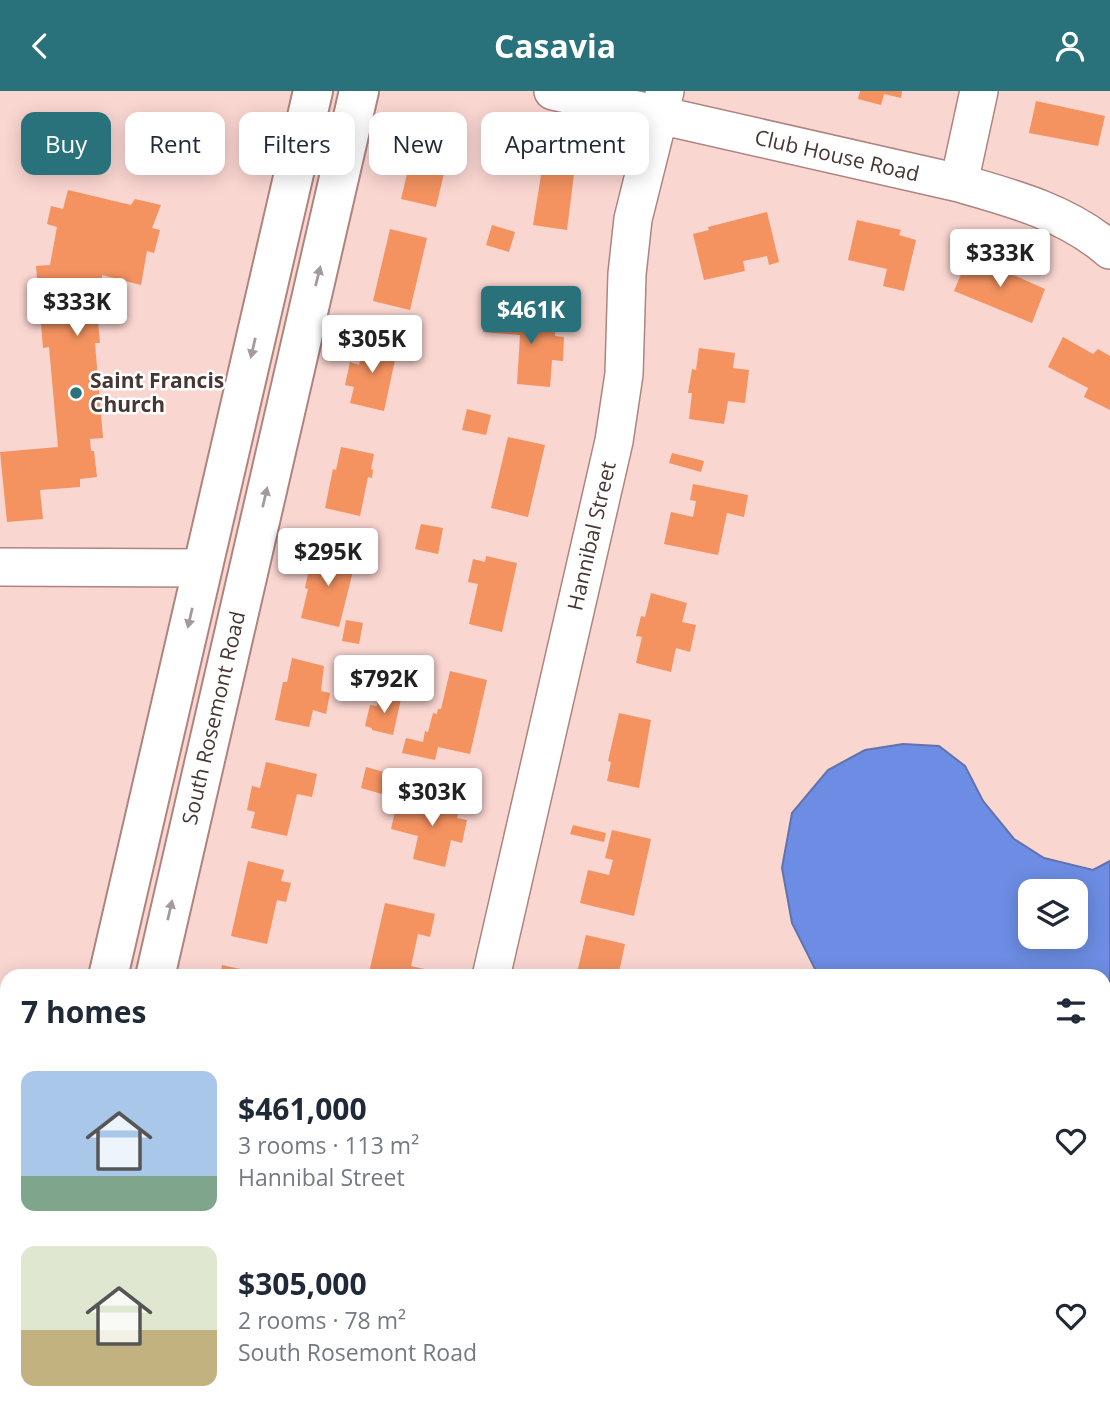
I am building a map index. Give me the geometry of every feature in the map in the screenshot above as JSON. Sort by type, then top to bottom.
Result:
[{"type":"main road","points":[[110,969],[313,91]]},
{"type":"main road","name":"South Rosemont Road","points":[[157,969],[359,91]]},
{"type":"street","name":"Club House Road","points":[[553,91],[662,103],[1019,200],[1059,217],[1110,250]]},
{"type":"street","points":[[959,183],[979,91]]},
{"type":"street","name":"Hannibal Street","points":[[493,969],[614,441],[624,374],[627,274],[634,219],[662,103]]},
{"type":"street","points":[[0,567],[202,568]]},
{"type":"water","points":[[903,744],[939,746],[965,766],[983,801],[1014,839],[1044,858],[1093,870],[1110,861],[1110,969],[815,969],[792,923],[782,868],[792,813],[828,770],[865,750]]},
{"type":"building","points":[[860,91],[902,91],[901,98],[884,94],[881,105],[858,99]]},
{"type":"building","points":[[1036,101],[1105,116],[1098,146],[1029,133]]},
{"type":"building","points":[[407,175],[444,175],[436,207],[401,199]]},
{"type":"building","points":[[541,175],[574,175],[567,230],[533,225]]},
{"type":"building","name":"Saint Francis Church","points":[[68,190],[131,205],[135,199],[161,205],[152,228],[160,230],[154,253],[147,251],[141,285],[102,275],[102,278],[94,279],[100,343],[95,343],[103,438],[90,439],[97,477],[80,479],[80,487],[40,490],[43,519],[7,522],[0,452],[58,447],[49,347],[43,348],[36,266],[50,265],[57,227],[47,224],[51,206],[63,209]]},
{"type":"building","points":[[767,212],[779,262],[769,265],[767,256],[743,261],[745,271],[704,280],[693,234],[709,230],[708,227]]},
{"type":"building","points":[[857,220],[901,230],[899,235],[916,240],[904,291],[883,286],[887,269],[848,260]]},
{"type":"building","points":[[492,225],[515,232],[509,252],[486,245]]},
{"type":"building","points":[[390,229],[427,238],[410,310],[373,301]]},
{"type":"building","points":[[969,255],[1045,289],[1032,323],[954,291]]},
{"type":"building","points":[[484,314],[556,320],[555,336],[564,337],[563,361],[552,360],[550,387],[517,384],[520,335],[483,332]]},
{"type":"building","points":[[1063,337],[1093,354],[1098,349],[1110,356],[1110,410],[1084,397],[1088,388],[1048,367]]},
{"type":"building","points":[[365,339],[398,346],[384,411],[350,403],[354,387],[345,385],[350,362],[359,365]]},
{"type":"building","points":[[699,348],[735,353],[733,368],[749,370],[745,403],[728,401],[724,424],[689,419],[692,393],[688,393],[692,369],[696,370]]},
{"type":"building","points":[[467,409],[491,415],[486,435],[462,430]]},
{"type":"building","points":[[508,437],[545,445],[528,517],[491,508]]},
{"type":"building","points":[[341,447],[374,454],[372,478],[368,477],[360,516],[325,508],[333,469],[336,470]]},
{"type":"building","points":[[672,453],[704,461],[701,472],[669,463]]},
{"type":"building","points":[[693,484],[748,495],[744,517],[727,513],[718,555],[664,544],[671,512],[693,517],[696,501],[690,500]]},
{"type":"building","points":[[421,524],[443,528],[438,554],[415,549]]},
{"type":"building","points":[[317,549],[356,559],[339,627],[301,618],[308,589],[305,588],[310,564],[314,565]]},
{"type":"building","points":[[486,556],[517,563],[502,632],[469,624],[478,584],[468,582],[473,559],[485,562]]},
{"type":"building","points":[[651,593],[687,603],[682,622],[696,625],[690,652],[676,648],[671,672],[636,663],[642,637],[636,636],[641,616],[645,617]]},
{"type":"building","points":[[346,620],[363,623],[359,644],[342,641]]},
{"type":"building","points":[[292,658],[324,666],[321,691],[330,693],[326,714],[313,710],[309,727],[275,720],[283,682],[287,682]]},
{"type":"building","points":[[450,671],[487,680],[470,754],[438,747],[435,760],[402,753],[406,738],[423,742],[433,713],[437,714],[438,709],[441,709]]},
{"type":"building","points":[[379,695],[401,699],[393,735],[365,726],[370,705],[377,706]]},
{"type":"building","points":[[619,713],[651,720],[639,788],[607,781],[611,762],[608,761]]},
{"type":"building","points":[[266,762],[317,774],[312,797],[297,794],[287,836],[251,828],[255,812],[247,810],[252,786],[260,788]]},
{"type":"building","points":[[366,767],[395,775],[389,796],[361,788]]},
{"type":"building","points":[[428,794],[461,802],[457,818],[467,820],[462,843],[451,840],[445,867],[413,859],[418,836],[391,829],[396,807],[423,813]]},
{"type":"building","points":[[573,825],[606,833],[604,842],[570,834]]},
{"type":"building","points":[[612,830],[651,839],[634,916],[580,903],[588,870],[609,875],[613,860],[605,858]]},
{"type":"building","points":[[248,861],[284,870],[281,881],[291,883],[286,902],[277,900],[267,944],[231,936]]},
{"type":"building","points":[[385,903],[435,914],[430,937],[418,934],[411,966],[424,969],[370,969]]},
{"type":"building","points":[[586,935],[625,944],[620,969],[578,969]]},
{"type":"building","points":[[222,965],[240,969],[221,969]]},
{"type":"place","name":"Saint Francis Church","points":[[76,393]]}]
